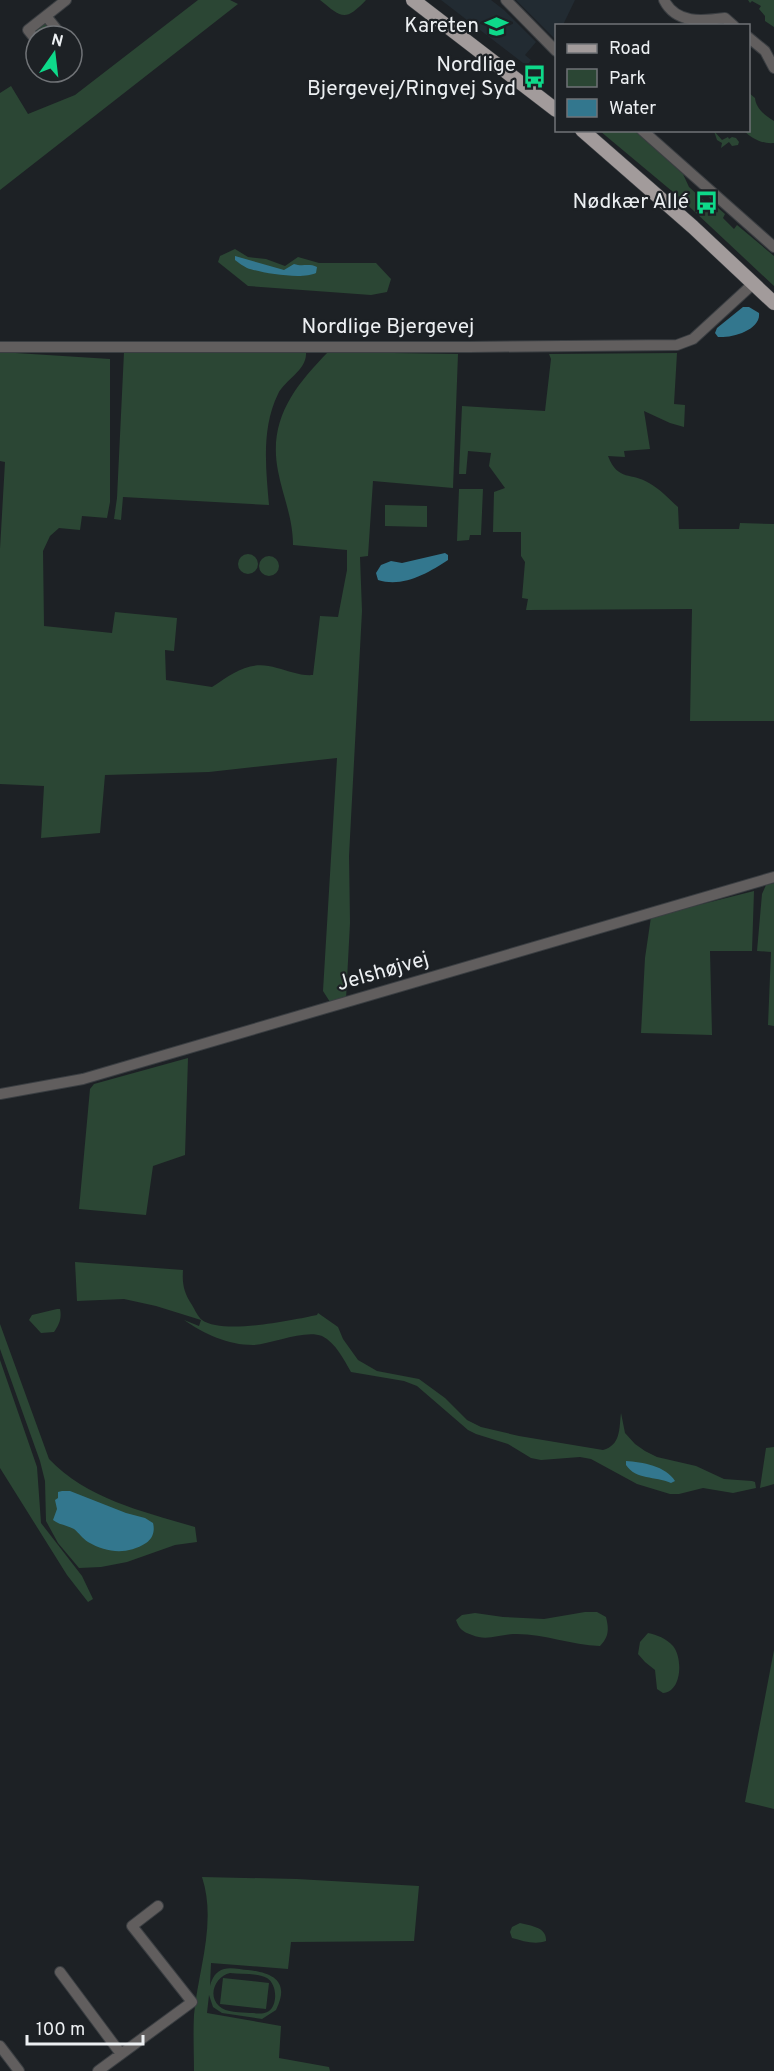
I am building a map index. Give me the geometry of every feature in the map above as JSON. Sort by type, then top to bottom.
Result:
[{"type":"main road","points":[[413,0],[555,109]]},
{"type":"main road","points":[[481,52],[555,117]]},
{"type":"main road","points":[[575,132],[647,187]]},
{"type":"main road","points":[[584,132],[774,303]]},
{"type":"street","points":[[36,24],[66,0]]},
{"type":"street","points":[[506,0],[555,50]]},
{"type":"street","points":[[664,0],[675,14],[692,21],[725,18],[732,24]]},
{"type":"street","points":[[46,16],[53,24]]},
{"type":"street","points":[[750,39],[765,51],[774,68]]},
{"type":"street","points":[[644,132],[774,247]]},
{"type":"street","name":"Nordlige Bjergevej","points":[[0,346],[677,345],[693,339],[754,284]]},
{"type":"street","name":"Jelshøjvej","points":[[0,1094],[83,1079],[774,877]]},
{"type":"street","points":[[98,2071],[192,2001],[132,1926],[158,1906]]},
{"type":"street","points":[[60,1972],[121,2054]]},
{"type":"street","points":[[0,2046],[19,2071]]},
{"type":"shaded area","name":"Kareten","points":[[441,0],[491,0],[536,42],[525,55],[531,60],[527,66]]},
{"type":"shaded area","points":[[516,0],[575,0],[563,24],[555,24],[555,39]]},
{"type":"green space","points":[[198,0],[230,0],[238,4],[0,190],[0,93],[11,86],[28,114],[75,95]]},
{"type":"green space","points":[[320,0],[366,0],[353,12],[343,15]]},
{"type":"green space","points":[[748,0],[774,0],[774,27],[765,21],[765,16],[759,9],[761,6],[752,1],[750,3]]},
{"type":"green space","points":[[750,94],[762,111],[774,121],[774,143],[766,143],[745,132],[750,132]]},
{"type":"green space","points":[[601,132],[636,132],[683,174],[689,187],[709,205],[725,214],[723,218],[734,229],[737,225],[774,256],[774,286],[679,197]]},
{"type":"green space","points":[[714,132],[722,140],[732,137],[739,142],[738,145],[732,146],[729,142],[721,148],[722,143],[717,140]]},
{"type":"green space","points":[[235,249],[248,257],[266,259],[285,266],[298,257],[319,263],[376,263],[391,279],[387,292],[371,295],[248,286],[218,262],[220,256]]},
{"type":"green space","points":[[0,352],[110,359],[110,502],[107,518],[82,516],[80,530],[59,528],[50,536],[43,551],[44,626],[112,633],[115,612],[177,618],[174,651],[165,650],[166,680],[212,687],[242,669],[258,665],[313,675],[320,616],[338,617],[347,570],[347,550],[293,545],[290,517],[278,471],[276,453],[280,420],[304,378],[328,352],[458,354],[453,488],[373,481],[368,556],[360,557],[362,611],[349,856],[350,923],[346,999],[330,1002],[323,991],[337,758],[209,772],[105,775],[100,833],[41,838],[44,786],[0,784],[0,549],[5,462],[0,461]]},
{"type":"green space","points":[[124,352],[306,353],[303,365],[278,394],[269,421],[266,449],[269,505],[123,497],[121,520],[114,519]]},
{"type":"green space","points":[[677,353],[674,404],[685,405],[684,427],[644,411],[650,449],[624,451],[625,457],[608,456],[616,470],[649,483],[678,507],[679,529],[739,529],[740,523],[774,524],[774,721],[690,721],[692,609],[526,610],[528,599],[522,598],[525,562],[521,556],[521,532],[493,532],[494,492],[505,488],[489,466],[491,453],[468,451],[466,474],[459,474],[462,406],[545,411],[551,359],[549,354]]},
{"type":"green space","points":[[459,489],[483,489],[481,535],[470,535],[469,540],[457,541]]},
{"type":"green space","points":[[385,505],[427,506],[427,527],[385,526]]},
{"type":"green space","points":[[248,554],[255,557],[258,564],[255,571],[248,574],[241,571],[238,564],[241,557]]},
{"type":"green space","points":[[269,556],[276,559],[279,566],[276,573],[269,576],[262,573],[259,566],[262,559]]},
{"type":"green space","points":[[774,883],[774,1026],[768,1025],[771,952],[757,951],[762,894],[766,885]]},
{"type":"green space","points":[[754,891],[752,951],[710,951],[712,1035],[641,1033],[645,958],[651,917]]},
{"type":"green space","points":[[188,1058],[185,1155],[153,1166],[146,1215],[79,1209],[90,1089],[94,1084]]},
{"type":"green space","points":[[75,1262],[183,1270],[184,1288],[189,1301],[202,1320],[212,1324],[258,1325],[318,1313],[338,1327],[343,1339],[358,1360],[377,1371],[419,1379],[445,1398],[467,1420],[481,1427],[519,1436],[603,1450],[609,1448],[616,1440],[621,1413],[625,1433],[645,1451],[657,1457],[696,1466],[724,1479],[755,1482],[756,1488],[733,1493],[703,1488],[670,1494],[637,1484],[591,1459],[580,1457],[541,1460],[531,1458],[508,1444],[468,1430],[417,1386],[404,1381],[351,1372],[335,1347],[322,1336],[307,1334],[253,1345],[234,1343],[217,1338],[184,1320],[199,1326],[201,1320],[156,1306],[124,1299],[77,1301]]},
{"type":"green space","points":[[60,1309],[60,1318],[54,1332],[41,1333],[29,1320],[32,1315]]},
{"type":"green space","points":[[0,1324],[49,1459],[64,1473],[98,1494],[136,1509],[195,1527],[197,1542],[175,1545],[127,1562],[79,1568],[58,1543],[46,1521],[45,1481],[0,1349]]},
{"type":"green space","points":[[0,1360],[37,1467],[41,1523],[82,1576],[93,1599],[88,1602],[67,1575],[0,1468]]},
{"type":"green space","points":[[774,1447],[774,1484],[760,1488],[766,1448]]},
{"type":"green space","points":[[597,1612],[606,1617],[608,1633],[600,1646],[524,1634],[477,1637],[462,1630],[456,1620],[462,1615],[475,1613],[544,1619]]},
{"type":"green space","points":[[648,1633],[664,1639],[673,1646],[678,1658],[677,1681],[674,1687],[663,1693],[657,1689],[655,1670],[638,1654],[640,1642]]},
{"type":"green space","points":[[774,1650],[774,1809],[745,1802]]},
{"type":"green space","points":[[202,1877],[297,1879],[419,1886],[414,1941],[291,1942],[288,1969],[211,1963],[210,1986],[219,1971],[233,1968],[257,1971],[272,1977],[280,1986],[281,1992],[276,2010],[262,2019],[222,2013],[213,2007],[209,1995],[207,2013],[281,2026],[279,2058],[329,2067],[330,2071],[194,2071],[194,2015],[207,1929],[206,1894]],"holes":[[[230,1973],[259,1975],[267,1978],[274,1989],[275,1999],[272,2008],[260,2014],[226,2010],[219,2006],[215,2002],[215,1986],[221,1978]]]},
{"type":"green space","points":[[520,1923],[541,1930],[546,1936],[546,1941],[533,1943],[512,1938],[510,1932],[512,1927]]},
{"type":"green space","points":[[223,1978],[269,1983],[266,2009],[220,2004]]},
{"type":"water","points":[[235,256],[284,270],[294,264],[314,266],[317,267],[316,273],[292,276],[262,272],[247,268],[235,260]]},
{"type":"water","points":[[743,307],[749,307],[759,313],[755,324],[744,332],[718,337],[715,333],[717,328]]},
{"type":"water","points":[[445,553],[448,555],[448,560],[415,578],[397,582],[378,580],[376,573],[381,565],[391,561],[402,563]]},
{"type":"water","points":[[626,1461],[660,1468],[675,1481],[671,1483],[635,1473],[626,1465]]},
{"type":"water","points":[[70,1491],[145,1518],[153,1523],[152,1537],[139,1547],[124,1551],[95,1546],[74,1529],[53,1520],[57,1509],[55,1500],[58,1498],[58,1492]]},
{"type":"place","name":"Kareten","points":[[497,26]]},
{"type":"place","name":"Nordlige Bjergevej/Ringvej Syd","points":[[534,77]]},
{"type":"place","name":"Nødkær Allé","points":[[707,202]]}]
